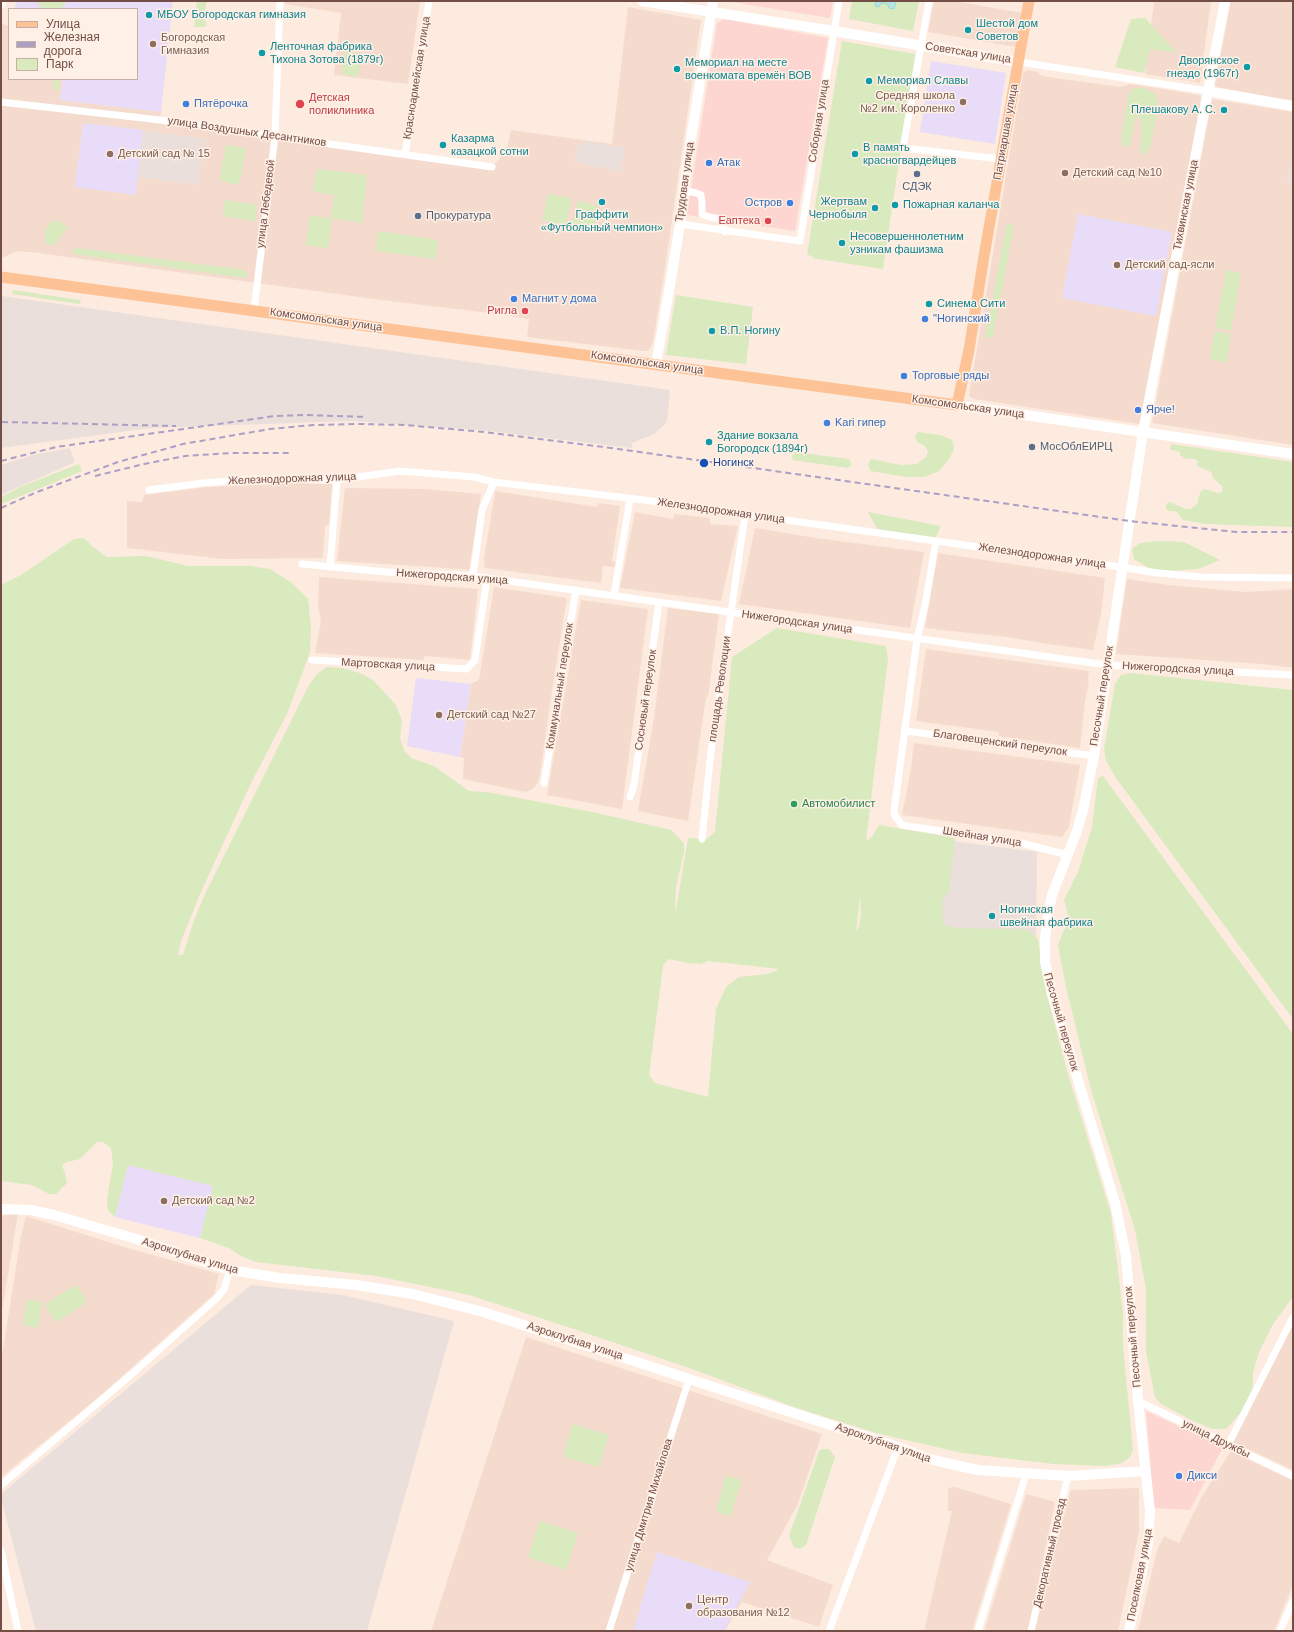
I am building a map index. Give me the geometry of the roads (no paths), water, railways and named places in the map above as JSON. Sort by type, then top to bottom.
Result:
[{"type":"main road","name":"Патриаршая улица","points":[[957,405],[969,350],[1029,1]]},
{"type":"main road","name":"Комсомольская улица","points":[[1,277],[957,405]]},
{"type":"street","name":"улица Лебедевой","points":[[254,310],[275,136],[280,1]]},
{"type":"street","name":"Красноармейская улица","points":[[405,154],[429,1]]},
{"type":"street","name":"Советская улица","points":[[642,1],[713,6],[834,31],[1293,106]]},
{"type":"street","name":"Соборная улица","points":[[725,232],[800,241],[839,1]]},
{"type":"street","points":[[929,1],[903,148],[1001,159]]},
{"type":"street","name":"Тихвинская улица","points":[[1143,432],[1225,1]]},
{"type":"street","name":"Трудовая улица","points":[[656,364],[680,224],[683,190],[713,6]]},
{"type":"street","name":"улица Воздушных Десантников","points":[[1,102],[101,112],[492,167]]},
{"type":"street","points":[[680,224],[725,232],[721,219],[702,214],[702,202],[700,195],[683,190]]},
{"type":"street","name":"Комсомольская улица","points":[[957,405],[1293,454]]},
{"type":"street","name":"Песочный переулок","points":[[1143,432],[1094,756],[1083,810],[1056,884],[1048,915],[1045,938],[1045,962],[1052,994],[1119,1219],[1126,1264],[1138,1402],[1146,1471]]},
{"type":"street","name":"Железнодорожная улица","points":[[149,490],[203,483],[257,479],[337,480],[400,471],[474,477],[494,482],[630,499],[1158,573],[1202,577],[1293,578]]},
{"type":"street","points":[[330,567],[337,480]]},
{"type":"street","points":[[473,576],[482,510],[494,482]]},
{"type":"street","points":[[614,595],[630,499]]},
{"type":"street","name":"площадь Революции","points":[[702,839],[711,751],[745,515]]},
{"type":"street","points":[[906,731],[917,639],[925,605],[936,541]]},
{"type":"street","name":"Нижегородская улица","points":[[302,564],[386,572],[473,576],[1107,665],[1293,675]]},
{"type":"street","name":"Мартовская улица","points":[[312,660],[464,669],[470,667],[475,660],[487,578]]},
{"type":"street","name":"Коммунальный переулок","points":[[544,783],[576,590]]},
{"type":"street","name":"Сосновый переулок","points":[[630,797],[634,785],[659,602]]},
{"type":"street","name":"Благовещенский переулок","points":[[906,731],[1094,756]]},
{"type":"street","name":"Швейная улица","points":[[906,731],[894,811],[894,816],[897,821],[908,826],[1021,843],[1068,854]]},
{"type":"street","name":"Аэроклубная улица","points":[[1,1209],[27,1210],[54,1215],[133,1238],[230,1270],[280,1278],[356,1285],[412,1294],[504,1318],[898,1447],[926,1458],[960,1467],[978,1470],[1068,1476],[1146,1471]]},
{"type":"street","points":[[1,1485],[132,1374],[217,1298],[224,1289],[230,1270]]},
{"type":"street","points":[[1228,1445],[1293,1317]]},
{"type":"street","name":"улица Дмитрия Михайлова","points":[[610,1631],[689,1379]]},
{"type":"street","name":"улица Дружбы","points":[[1138,1402],[1293,1476]]},
{"type":"street","points":[[828,1631],[898,1447]]},
{"type":"street","name":"Поселковая улица","points":[[1128,1631],[1150,1526],[1146,1471]]},
{"type":"street","points":[[978,1631],[1026,1474]]},
{"type":"street","name":"Декоративный проезд","points":[[1031,1631],[1068,1476]]},
{"type":"street","points":[[1,1551],[18,1631]]},
{"type":"street","points":[[1280,1631],[1293,1602]]},
{"type":"water","points":[[876,1],[896,1],[894,9],[889,8],[885,3],[881,3],[879,7],[875,6]]},
{"type":"railway","points":[[1,461],[56,447],[275,416],[304,415],[367,417]]},
{"type":"railway","points":[[2,422],[176,426]]},
{"type":"railway","points":[[1,508],[37,492],[118,462],[183,444],[270,429],[313,425],[360,424],[405,425],[484,432],[604,447],[1129,521],[1236,532],[1293,532]]},
{"type":"railway","points":[[95,476],[185,456],[231,453],[289,453]]},
{"type":"place","name":"МБОУ Богородская гимназия","points":[[149,15]]},
{"type":"place","name":"Шестой дом Советов","points":[[968,30]]},
{"type":"place","name":"Богородская Гимназия","points":[[153,44]]},
{"type":"place","name":"Ленточная фабрика Тихона Зотова (1879г)","points":[[262,53]]},
{"type":"place","name":"Дворянское гнездо (1967г)","points":[[1247,67]]},
{"type":"place","name":"Мемориал на месте военкомата времён ВОВ","points":[[677,69]]},
{"type":"place","name":"Мемориал Славы","points":[[869,81]]},
{"type":"place","name":"Средняя школа №2 им. Короленко","points":[[963,102]]},
{"type":"place","name":"Пятёрочка","points":[[186,104]]},
{"type":"place","name":"Детская поликлиника","points":[[300,104]]},
{"type":"place","name":"Плешакову А. С.","points":[[1224,110]]},
{"type":"place","name":"Казарма казацкой сотни","points":[[443,145]]},
{"type":"place","name":"Детский сад № 15","points":[[110,154]]},
{"type":"place","name":"В память красногвардейцев","points":[[855,154]]},
{"type":"place","name":"Атак","points":[[709,163]]},
{"type":"place","name":"Детский сад №10","points":[[1065,173]]},
{"type":"place","name":"СДЭК","points":[[917,174]]},
{"type":"place","name":"Граффити «Футбольный чемпион»","points":[[602,202]]},
{"type":"place","name":"Остров","points":[[790,203]]},
{"type":"place","name":"Пожарная каланча","points":[[895,205]]},
{"type":"place","name":"Жертвам Чернобыля","points":[[875,208]]},
{"type":"place","name":"Прокуратура","points":[[418,216]]},
{"type":"place","name":"Еаптека","points":[[768,221]]},
{"type":"place","name":"Несовершеннолетним узникам фашизма","points":[[842,243]]},
{"type":"place","name":"Детский сад-ясли","points":[[1117,265]]},
{"type":"place","name":"Магнит у дома","points":[[514,299]]},
{"type":"place","name":"Синема Сити","points":[[929,304]]},
{"type":"place","name":"Ригла","points":[[525,311]]},
{"type":"place","name":"\"Ногинский","points":[[925,319]]},
{"type":"place","name":"В.П. Ногину","points":[[712,331]]},
{"type":"place","name":"Торговые ряды","points":[[904,376]]},
{"type":"place","name":"Ярче!","points":[[1138,410]]},
{"type":"place","name":"Kari гипер","points":[[827,423]]},
{"type":"place","name":"Здание вокзала Богородск (1894г)","points":[[709,442]]},
{"type":"place","name":"МосОблЕИРЦ","points":[[1032,447]]},
{"type":"place","name":"Ногинск","points":[[704,463]]},
{"type":"place","name":"Детский сад №27","points":[[439,715]]},
{"type":"place","name":"Автомобилист","points":[[794,804]]},
{"type":"place","name":"Ногинская швейная фабрика","points":[[992,916]]},
{"type":"place","name":"Детский сад №2","points":[[164,1201]]},
{"type":"place","name":"Дикси","points":[[1179,1476]]},
{"type":"place","name":"Центр образования №12","points":[[689,1606]]}]
